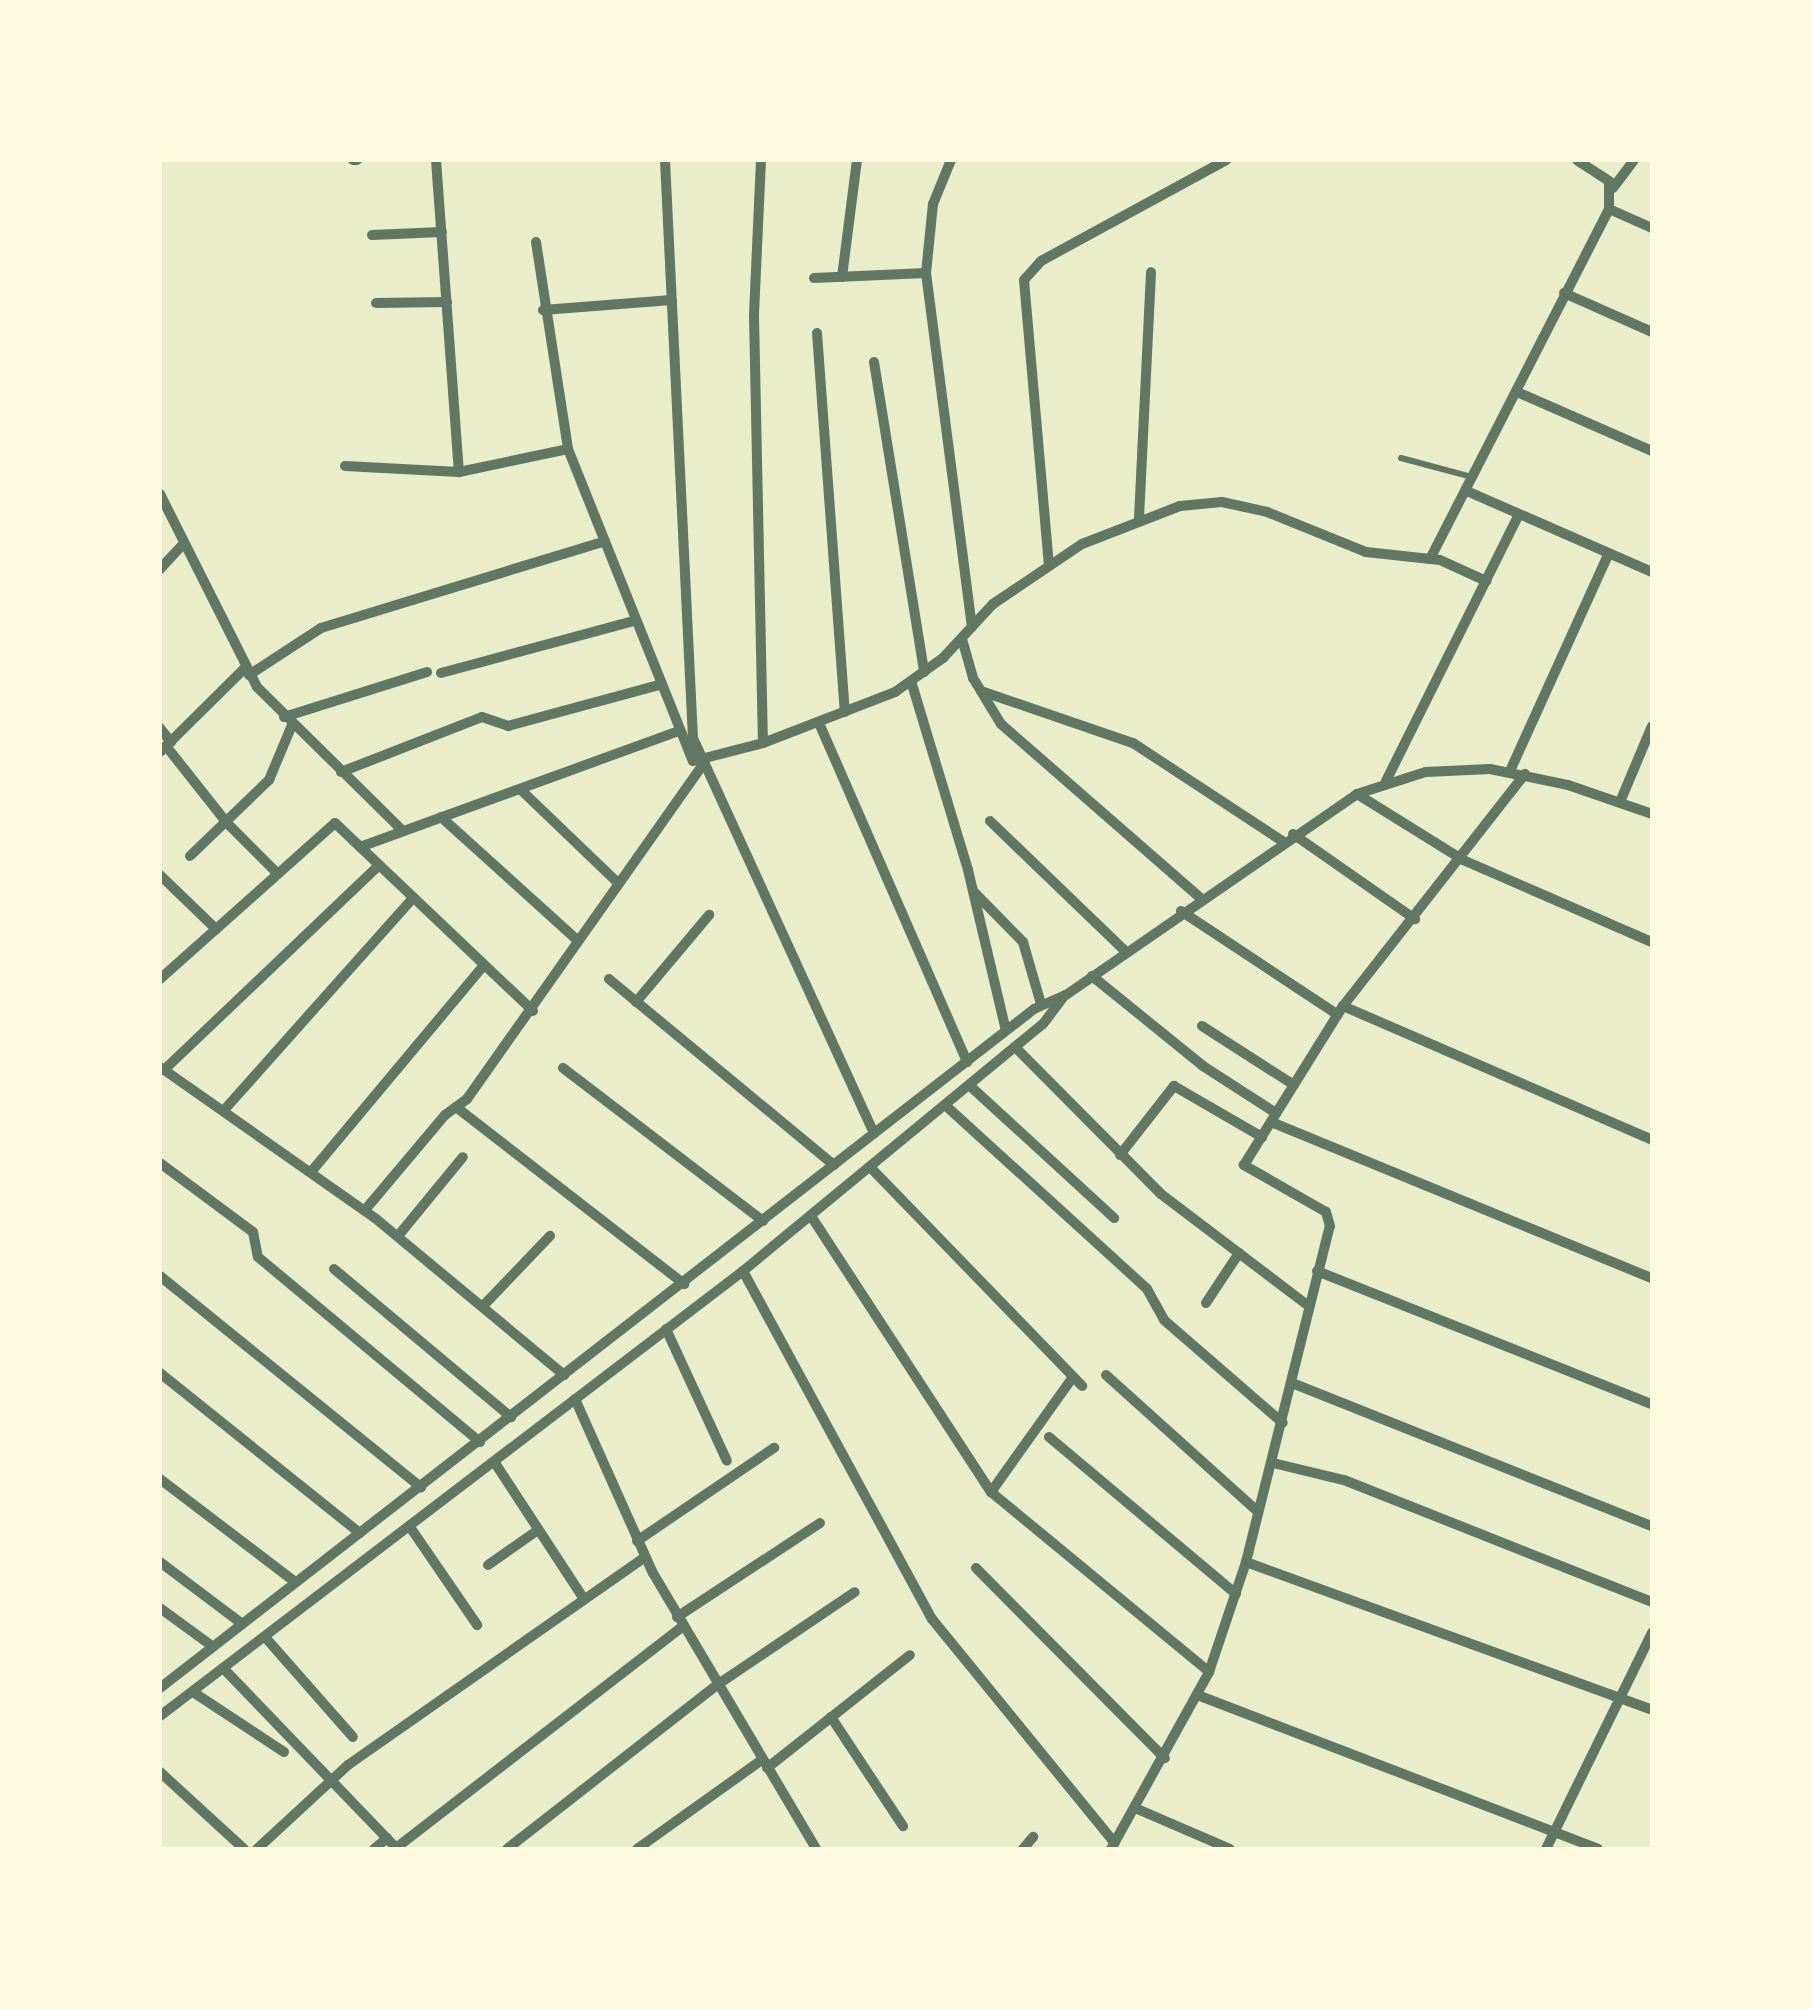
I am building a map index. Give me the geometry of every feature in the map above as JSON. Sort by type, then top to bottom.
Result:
[{"type":"street","points":[[436,160],[459,472]]},
{"type":"street","points":[[665,160],[693,738],[701,764],[874,1134]]},
{"type":"street","points":[[762,160],[754,316],[763,743]]},
{"type":"street","points":[[842,277],[858,160]]},
{"type":"street","points":[[952,160],[933,204],[926,273],[972,626]]},
{"type":"street","points":[[1050,566],[1024,280],[1041,261],[1226,160]]},
{"type":"street","points":[[1577,160],[1613,188]]},
{"type":"street","points":[[1430,559],[1476,478],[1564,292],[1609,208],[1613,188],[1634,160]]},
{"type":"street","points":[[1609,208],[1652,228]]},
{"type":"street","points":[[372,235],[442,232]]},
{"type":"street","points":[[536,242],[568,449],[678,731],[701,764]]},
{"type":"street","points":[[1139,518],[1151,272]]},
{"type":"street","points":[[814,278],[926,273]]},
{"type":"street","points":[[1564,292],[1652,332]]},
{"type":"street","points":[[544,310],[672,300]]},
{"type":"street","points":[[376,303],[446,302]]},
{"type":"street","points":[[817,333],[845,712]]},
{"type":"street","points":[[874,362],[924,672]]},
{"type":"street","points":[[1517,392],[1652,451]]},
{"type":"street","points":[[344,466],[459,472],[568,449]]},
{"type":"street","points":[[1469,492],[1652,572]]},
{"type":"street","points":[[160,494],[247,672],[288,721],[403,831]]},
{"type":"street","points":[[365,1210],[456,1107],[532,1011],[576,940],[701,764],[819,723],[911,681],[972,626],[1050,566],[1139,518],[1222,502],[1388,558],[1430,559],[1486,581]]},
{"type":"street","points":[[1386,781],[1519,514]]},
{"type":"street","points":[[166,746],[247,672],[321,628],[605,541]]},
{"type":"street","points":[[160,570],[184,543]]},
{"type":"street","points":[[1510,771],[1610,554]]},
{"type":"street","points":[[441,674],[634,621]]},
{"type":"street","points":[[962,639],[980,691],[1028,752],[1200,898]]},
{"type":"street","points":[[288,721],[427,672]]},
{"type":"street","points":[[911,681],[973,891],[1006,1031]]},
{"type":"street","points":[[341,772],[482,716],[508,726],[659,685]]},
{"type":"street","points":[[980,691],[1133,743],[1282,840]]},
{"type":"street","points":[[190,856],[268,780],[288,721]]},
{"type":"street","points":[[819,723],[967,1062]]},
{"type":"street","points":[[1620,802],[1652,726]]},
{"type":"street","points":[[160,728],[166,746],[227,823],[278,874]]},
{"type":"street","points":[[360,847],[678,731]]},
{"type":"street","points":[[160,1716],[742,1271],[1016,1047],[1066,995],[1282,840],[1357,794],[1386,781],[1458,768],[1510,771],[1652,814]]},
{"type":"street","points":[[742,1271],[932,1620],[1113,1846],[1200,1696],[1236,1594],[1283,1423],[1307,1304],[1330,1218],[1244,1165],[1341,1010],[1526,774]]},
{"type":"street","points":[[520,788],[617,882]]},
{"type":"street","points":[[1357,794],[1462,860],[1652,942]]},
{"type":"street","points":[[441,818],[576,940]]},
{"type":"street","points":[[990,821],[1125,952]]},
{"type":"street","points":[[160,979],[335,823],[532,1011]]},
{"type":"street","points":[[1293,834],[1415,919]]},
{"type":"street","points":[[379,864],[162,1068],[365,1210],[564,1376]]},
{"type":"street","points":[[162,883],[216,930]]},
{"type":"street","points":[[973,891],[1022,942],[1041,1004]]},
{"type":"street","points":[[224,1109],[413,898]]},
{"type":"street","points":[[1180,911],[1341,1010],[1652,1140]]},
{"type":"street","points":[[636,1002],[710,915]]},
{"type":"street","points":[[311,1172],[484,965]]},
{"type":"street","points":[[1092,976],[1274,1118],[1652,1278]]},
{"type":"street","points":[[609,979],[834,1165]]},
{"type":"street","points":[[160,1688],[1041,1004],[1066,995]]},
{"type":"street","points":[[1202,1026],[1294,1085]]},
{"type":"street","points":[[1016,1047],[1120,1155],[1239,1254],[1307,1304]]},
{"type":"street","points":[[563,1068],[763,1221]]},
{"type":"street","points":[[970,1085],[1114,1218]]},
{"type":"street","points":[[1120,1155],[1174,1086],[1262,1137]]},
{"type":"street","points":[[945,1105],[1147,1289],[1164,1320],[1283,1423]]},
{"type":"street","points":[[456,1107],[684,1284]]},
{"type":"street","points":[[398,1236],[463,1157]]},
{"type":"street","points":[[160,1163],[242,1223],[258,1242],[258,1257],[480,1442]]},
{"type":"street","points":[[870,1167],[1078,1382],[991,1492]]},
{"type":"street","points":[[810,1216],[991,1492],[1209,1672]]},
{"type":"street","points":[[484,1306],[550,1236]]},
{"type":"street","points":[[1206,1303],[1239,1254]]},
{"type":"street","points":[[334,1269],[511,1417]]},
{"type":"street","points":[[1317,1271],[1652,1404]]},
{"type":"street","points":[[160,1276],[421,1487]]},
{"type":"street","points":[[666,1329],[728,1461]]},
{"type":"street","points":[[160,1373],[360,1533]]},
{"type":"street","points":[[1106,1376],[1257,1511]]},
{"type":"street","points":[[1292,1383],[1652,1526]]},
{"type":"street","points":[[575,1400],[637,1541],[679,1622],[813,1848]]},
{"type":"street","points":[[1049,1437],[1236,1594]]},
{"type":"street","points":[[637,1541],[774,1448]]},
{"type":"street","points":[[494,1463],[584,1599]]},
{"type":"street","points":[[1272,1463],[1344,1480],[1652,1602]]},
{"type":"street","points":[[160,1480],[295,1582]]},
{"type":"street","points":[[224,1668],[397,1848],[679,1622],[820,1522]]},
{"type":"street","points":[[410,1527],[477,1624]]},
{"type":"street","points":[[488,1565],[538,1530]]},
{"type":"street","points":[[257,1849],[333,1778],[645,1557]]},
{"type":"street","points":[[160,1562],[240,1623]]},
{"type":"street","points":[[1246,1562],[1652,1710]]},
{"type":"street","points":[[976,1568],[1165,1758]]},
{"type":"street","points":[[507,1849],[717,1685],[855,1592]]},
{"type":"street","points":[[160,1608],[212,1646]]},
{"type":"street","points":[[1546,1849],[1652,1633]]},
{"type":"street","points":[[264,1637],[353,1736]]},
{"type":"street","points":[[637,1849],[765,1764],[910,1655]]},
{"type":"street","points":[[193,1692],[284,1752]]},
{"type":"street","points":[[1200,1696],[1598,1849]]},
{"type":"street","points":[[831,1717],[903,1826]]},
{"type":"street","points":[[160,1772],[244,1849]]},
{"type":"street","points":[[1135,1808],[1230,1849]]},
{"type":"street","points":[[1023,1849],[1033,1837]]},
{"type":"street","points":[[374,1849],[388,1838]]},
{"type":"lane","points":[[1401,458],[1476,478]]}]
